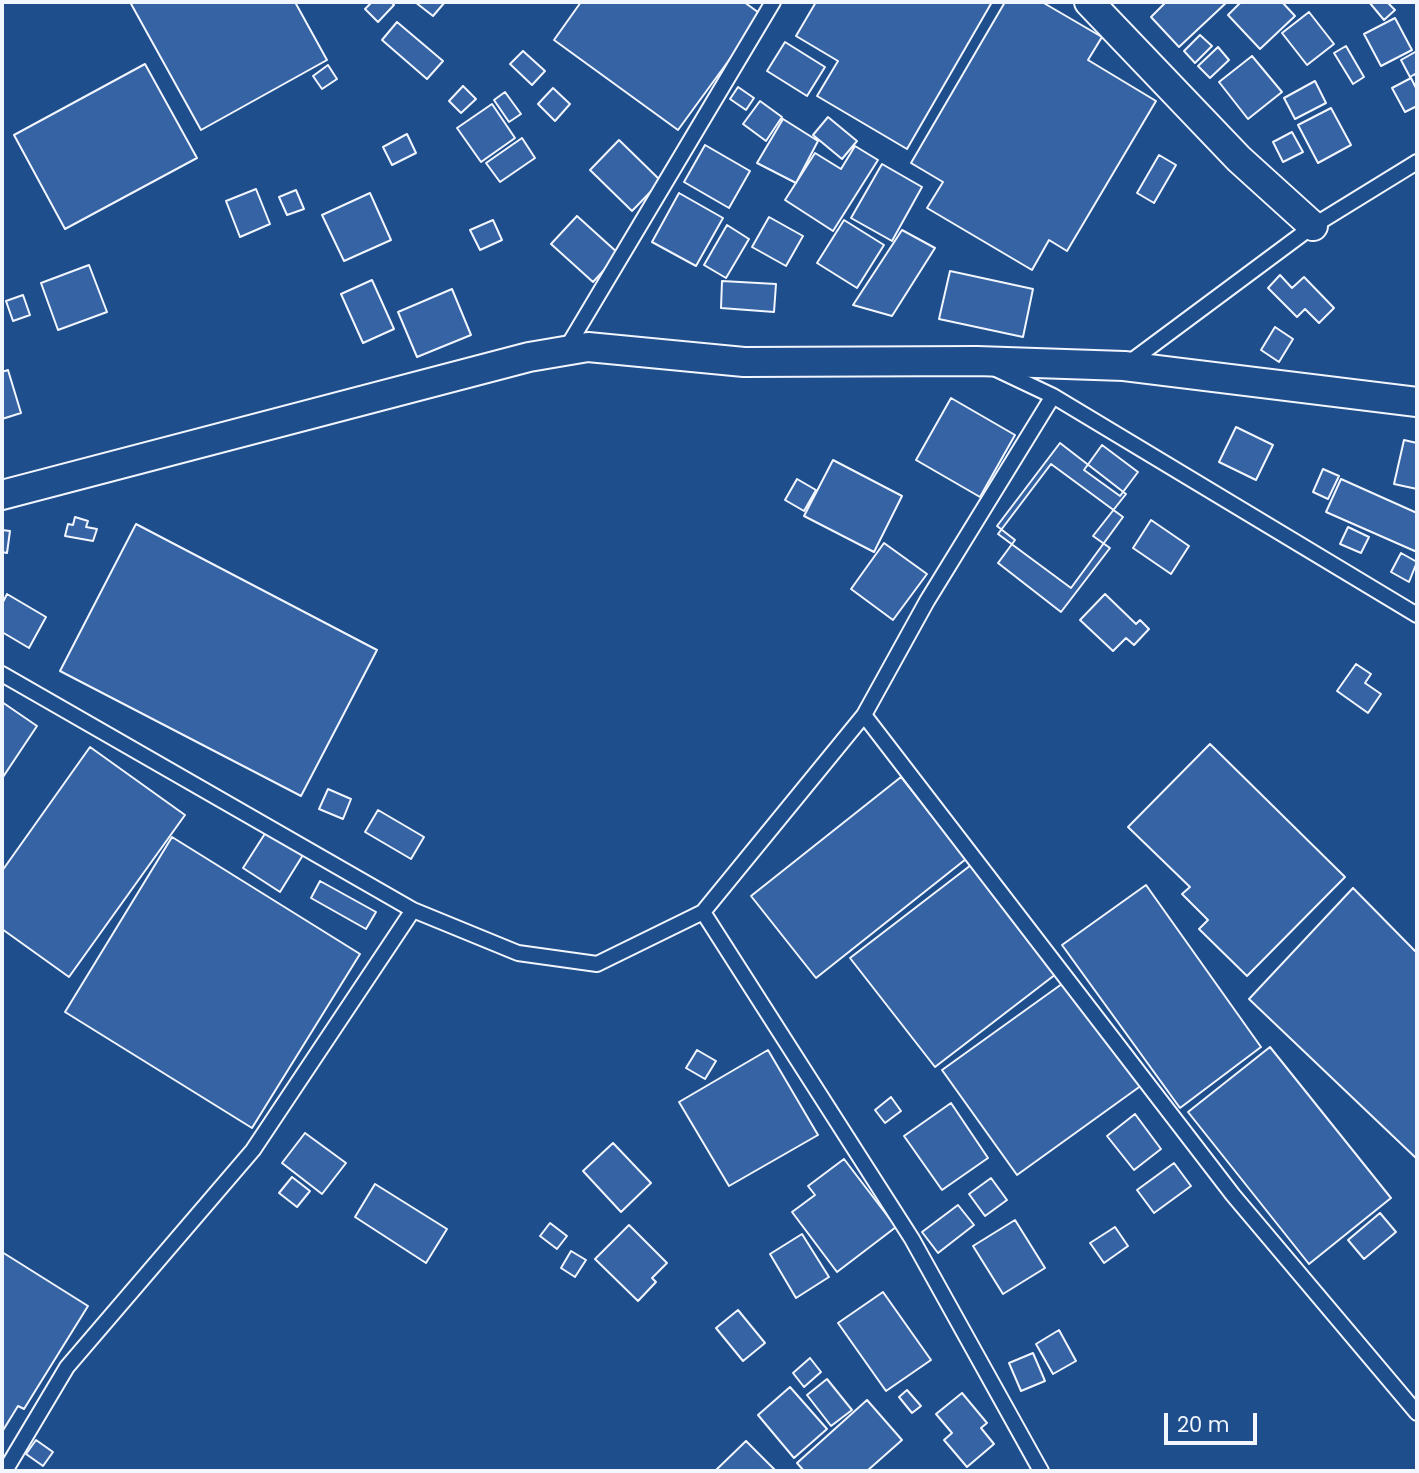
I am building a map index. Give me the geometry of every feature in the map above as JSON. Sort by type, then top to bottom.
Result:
[{"type":"street","points":[[1089,2],[1239,159],[1312,226]]},
{"type":"street","points":[[2,495],[529,357],[588,347],[744,362],[977,361],[1124,366],[1417,402]]},
{"type":"lane","points":[[565,351],[773,2]]},
{"type":"lane","points":[[1124,366],[1312,226],[1417,162]]},
{"type":"lane","points":[[977,361],[1053,396],[1417,615]]},
{"type":"lane","points":[[2,674],[413,910],[518,953],[597,964],[703,912],[864,715],[927,601],[1053,396]]},
{"type":"lane","points":[[864,715],[1233,1195],[1417,1413]]},
{"type":"lane","points":[[5,1471],[67,1367],[253,1150],[413,910]]},
{"type":"lane","points":[[703,912],[912,1239],[1041,1471]]},
{"type":"building","points":[[130,2],[295,2],[327,60],[201,130]]},
{"type":"building","points":[[372,2],[391,2],[394,5],[378,22],[365,9]]},
{"type":"building","points":[[415,2],[445,2],[433,16]]},
{"type":"building","points":[[581,2],[744,2],[762,15],[678,130],[554,40]]},
{"type":"building","points":[[816,2],[992,2],[907,149],[817,96],[838,61],[796,36]]},
{"type":"building","points":[[1005,2],[1042,2],[1102,37],[1088,60],[1156,101],[1067,251],[1049,240],[1032,270],[927,208],[943,182],[911,163]]},
{"type":"building","points":[[1166,2],[1227,2],[1179,47],[1151,17]]},
{"type":"building","points":[[1241,2],[1282,2],[1295,16],[1260,49],[1228,15]]},
{"type":"building","points":[[1369,2],[1387,2],[1395,10],[1384,20]]},
{"type":"building","points":[[1309,12],[1334,44],[1307,65],[1282,33]]},
{"type":"building","points":[[1395,18],[1412,50],[1381,66],[1364,34]]},
{"type":"building","points":[[397,22],[443,61],[427,79],[382,40]]},
{"type":"building","points":[[1200,35],[1212,46],[1195,63],[1184,51]]},
{"type":"building","points":[[785,42],[825,67],[807,96],[767,71]]},
{"type":"building","points":[[1346,46],[1364,77],[1353,84],[1334,53]]},
{"type":"building","points":[[1218,47],[1229,60],[1210,78],[1198,66]]},
{"type":"building","points":[[523,51],[545,71],[532,85],[510,64]]},
{"type":"building","points":[[1417,51],[1417,79],[1415,74],[1410,77],[1401,60]]},
{"type":"building","points":[[1252,56],[1282,92],[1248,119],[1219,82]]},
{"type":"building","points":[[145,64],[197,158],[65,229],[14,135]]},
{"type":"building","points":[[328,65],[337,79],[322,89],[313,76]]},
{"type":"building","points":[[1411,78],[1417,90],[1417,106],[1405,112],[1392,88]]},
{"type":"building","points":[[1315,81],[1326,103],[1295,119],[1284,98]]},
{"type":"building","points":[[463,86],[476,99],[461,113],[449,101]]},
{"type":"building","points":[[738,87],[754,98],[746,110],[730,99]]},
{"type":"building","points":[[553,88],[570,104],[555,121],[538,104]]},
{"type":"building","points":[[505,92],[521,114],[509,122],[494,100]]},
{"type":"building","points":[[760,101],[782,117],[766,141],[743,124]]},
{"type":"building","points":[[492,104],[515,138],[481,162],[457,128]]},
{"type":"building","points":[[1331,108],[1351,145],[1318,163],[1298,125]]},
{"type":"building","points":[[828,117],[857,141],[842,159],[813,135]]},
{"type":"building","points":[[783,119],[818,141],[796,183],[757,163]]},
{"type":"building","points":[[1292,132],[1303,152],[1283,162],[1273,142]]},
{"type":"building","points":[[407,134],[416,153],[392,165],[383,147]]},
{"type":"building","points":[[522,138],[535,158],[500,182],[486,163]]},
{"type":"building","points":[[619,140],[661,181],[632,211],[590,170]]},
{"type":"building","points":[[705,145],[750,171],[729,208],[684,182]]},
{"type":"building","points":[[855,146],[878,160],[833,231],[785,200],[815,153],[841,169]]},
{"type":"building","points":[[1159,155],[1176,165],[1154,203],[1137,193]]},
{"type":"building","points":[[882,164],[922,187],[892,241],[851,218]]},
{"type":"building","points":[[256,189],[270,224],[240,237],[226,201]]},
{"type":"building","points":[[296,190],[304,209],[287,215],[279,197]]},
{"type":"building","points":[[370,193],[391,240],[344,261],[322,215]]},
{"type":"building","points":[[679,193],[723,218],[696,266],[652,242]]},
{"type":"building","points":[[577,216],[619,254],[593,282],[551,244]]},
{"type":"building","points":[[769,217],[803,236],[786,266],[752,247]]},
{"type":"building","points":[[493,220],[502,240],[480,250],[470,230]]},
{"type":"building","points":[[844,220],[884,245],[857,288],[817,263]]},
{"type":"building","points":[[727,225],[749,239],[726,278],[704,265]]},
{"type":"building","points":[[902,230],[935,248],[892,316],[853,305]]},
{"type":"building","points":[[89,265],[107,312],[58,330],[41,283]]},
{"type":"building","points":[[950,271],[1033,289],[1023,337],[939,319]]},
{"type":"building","points":[[1280,275],[1292,288],[1304,277],[1334,308],[1319,323],[1305,309],[1297,317],[1268,288]]},
{"type":"building","points":[[372,280],[394,329],[363,343],[341,294]]},
{"type":"building","points":[[722,281],[776,284],[774,312],[721,308]]},
{"type":"building","points":[[452,289],[471,335],[417,357],[398,312]]},
{"type":"building","points":[[23,295],[30,315],[13,321],[6,301]]},
{"type":"building","points":[[1275,327],[1293,339],[1279,362],[1261,350]]},
{"type":"building","points":[[8,370],[21,413],[2,419],[2,372]]},
{"type":"building","points":[[951,398],[1015,435],[980,497],[916,460]]},
{"type":"building","points":[[1236,427],[1273,445],[1256,480],[1219,462]]},
{"type":"building","points":[[1404,440],[1417,443],[1417,489],[1394,484]]},
{"type":"building","points":[[1060,443],[1126,494],[1093,536],[1110,548],[1061,612],[998,563],[1015,540],[997,526]]},
{"type":"building","points":[[1102,445],[1138,472],[1120,496],[1084,470]]},
{"type":"building","points":[[833,460],[902,496],[874,552],[804,516]]},
{"type":"building","points":[[1051,464],[1123,517],[1071,588],[998,534]]},
{"type":"building","points":[[1323,469],[1339,476],[1328,499],[1313,492]]},
{"type":"building","points":[[797,479],[816,490],[804,511],[785,500]]},
{"type":"building","points":[[1341,479],[1417,513],[1417,552],[1326,512]]},
{"type":"building","points":[[75,517],[88,521],[86,527],[97,529],[93,541],[65,536],[68,524],[73,525]]},
{"type":"building","points":[[1151,520],[1189,546],[1171,574],[1133,548]]},
{"type":"building","points":[[136,524],[377,650],[301,796],[60,671]]},
{"type":"building","points":[[1348,527],[1369,537],[1361,553],[1340,544]]},
{"type":"building","points":[[2,530],[10,531],[7,553],[2,552]]},
{"type":"building","points":[[884,543],[927,574],[893,620],[851,589]]},
{"type":"building","points":[[1401,553],[1417,562],[1409,582],[1391,572]]},
{"type":"building","points":[[7,594],[46,617],[29,648],[2,632],[2,604]]},
{"type":"building","points":[[1105,594],[1136,624],[1140,620],[1149,629],[1134,645],[1126,638],[1113,651],[1080,620]]},
{"type":"building","points":[[1356,664],[1371,674],[1365,683],[1381,694],[1368,713],[1337,691]]},
{"type":"building","points":[[2,702],[37,726],[3,777],[2,776]]},
{"type":"building","points":[[1210,744],[1345,877],[1247,976],[1199,929],[1208,920],[1182,894],[1190,887],[1128,827]]},
{"type":"building","points":[[90,747],[185,815],[69,977],[2,929],[2,871]]},
{"type":"building","points":[[901,777],[966,859],[816,978],[751,896]]},
{"type":"building","points":[[328,789],[351,799],[343,819],[319,809]]},
{"type":"building","points":[[378,810],[424,837],[411,859],[365,832]]},
{"type":"building","points":[[266,832],[303,855],[280,892],[243,868]]},
{"type":"building","points":[[172,837],[360,954],[252,1128],[65,1012]]},
{"type":"building","points":[[971,865],[1056,974],[935,1067],[850,958]]},
{"type":"building","points":[[320,881],[376,912],[366,929],[311,898]]},
{"type":"building","points":[[1146,885],[1261,1047],[1180,1108],[1062,945]]},
{"type":"building","points":[[1353,888],[1417,953],[1417,1159],[1249,999]]},
{"type":"building","points":[[1066,981],[1142,1085],[1017,1175],[942,1070]]},
{"type":"building","points":[[1270,1047],[1391,1198],[1309,1264],[1188,1112]]},
{"type":"building","points":[[697,1050],[716,1061],[705,1079],[686,1068]]},
{"type":"building","points":[[768,1050],[818,1135],[729,1186],[679,1102]]},
{"type":"building","points":[[891,1097],[901,1111],[885,1123],[875,1110]]},
{"type":"building","points":[[951,1103],[988,1158],[942,1190],[904,1136]]},
{"type":"building","points":[[1135,1114],[1161,1149],[1134,1170],[1107,1136]]},
{"type":"building","points":[[305,1133],[346,1163],[322,1194],[282,1163]]},
{"type":"building","points":[[613,1143],[651,1183],[621,1212],[583,1171]]},
{"type":"building","points":[[844,1159],[896,1227],[837,1272],[792,1212],[815,1195],[808,1186]]},
{"type":"building","points":[[1174,1163],[1191,1186],[1154,1213],[1137,1190]]},
{"type":"building","points":[[292,1177],[310,1191],[297,1207],[279,1193]]},
{"type":"building","points":[[991,1178],[1007,1200],[985,1216],[969,1194]]},
{"type":"building","points":[[375,1184],[447,1229],[426,1263],[355,1217]]},
{"type":"building","points":[[958,1205],[974,1225],[938,1253],[922,1232]]},
{"type":"building","points":[[1380,1213],[1396,1232],[1364,1259],[1348,1240]]},
{"type":"building","points":[[1015,1220],[1045,1268],[1003,1294],[973,1246]]},
{"type":"building","points":[[550,1223],[567,1236],[557,1249],[540,1236]]},
{"type":"building","points":[[629,1225],[667,1263],[652,1278],[656,1282],[638,1301],[595,1259]]},
{"type":"building","points":[[1115,1227],[1128,1246],[1104,1263],[1090,1243]]},
{"type":"building","points":[[802,1234],[829,1277],[796,1298],[770,1254]]},
{"type":"building","points":[[571,1251],[586,1260],[575,1277],[561,1268]]},
{"type":"building","points":[[2,1252],[88,1306],[24,1409],[18,1406],[2,1432]]},
{"type":"building","points":[[883,1292],[931,1360],[886,1391],[838,1323]]},
{"type":"building","points":[[738,1310],[765,1343],[743,1361],[716,1328]]},
{"type":"building","points":[[1059,1330],[1076,1361],[1053,1374],[1036,1344]]},
{"type":"building","points":[[1033,1353],[1045,1381],[1021,1391],[1009,1363]]},
{"type":"building","points":[[810,1358],[821,1372],[804,1387],[793,1373]]},
{"type":"building","points":[[827,1379],[852,1410],[831,1426],[807,1395]]},
{"type":"building","points":[[790,1387],[827,1429],[794,1458],[758,1415]]},
{"type":"building","points":[[907,1390],[921,1406],[912,1413],[899,1397]]},
{"type":"building","points":[[962,1393],[987,1423],[981,1428],[994,1444],[967,1467],[944,1440],[952,1433],[936,1414]]},
{"type":"building","points":[[867,1400],[902,1440],[867,1471],[804,1471],[797,1463]]},
{"type":"building","points":[[36,1440],[53,1452],[43,1466],[26,1454]]},
{"type":"building","points":[[746,1441],[776,1471],[715,1471]]}]
